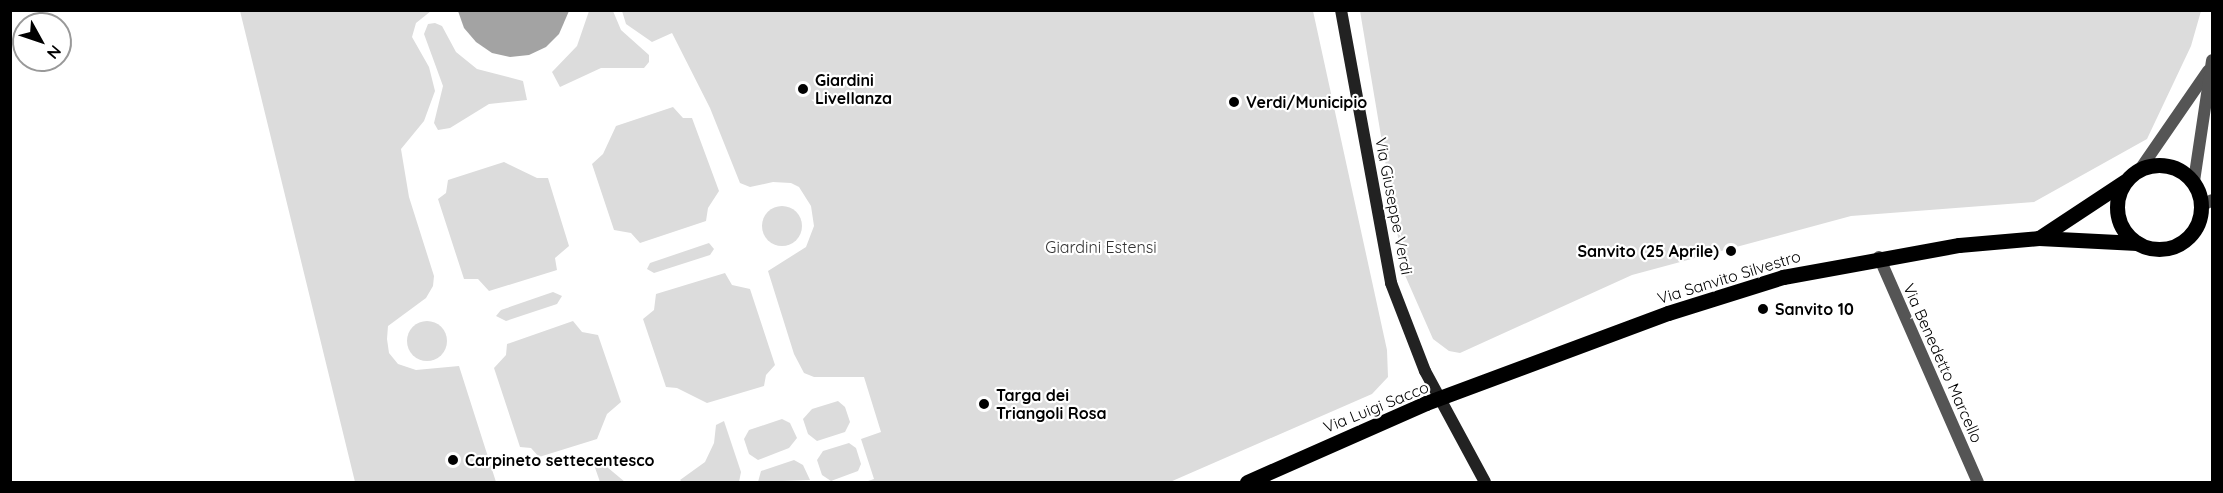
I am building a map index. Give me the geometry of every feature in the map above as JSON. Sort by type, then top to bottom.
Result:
[{"type":"main road","name":"Via Giuseppe Verdi","points":[[1341,10],[1391,283],[1425,371],[1485,483]]},
{"type":"main road","points":[[2170,165],[2194,182],[2208,202],[2205,226],[2179,245],[2150,249],[2137,243],[2119,221],[2118,200],[2126,180],[2141,168],[2170,165]]},
{"type":"main road","name":"Via Sanvito Silvestro","points":[[2039,238],[2126,180]]},
{"type":"main road","name":"Via Sanvito Silvestro","points":[[1442,399],[1668,313],[1783,277],[1879,257],[2039,238],[2137,243]]},
{"type":"main road","name":"Via Luigi Sacco","points":[[1247,483],[1442,399]]},
{"type":"main road","name":"Via Luigi Sacco","points":[[1263,483],[1442,399]]},
{"type":"street","points":[[2141,168],[2211,64]]},
{"type":"street","points":[[2194,182],[2211,64]]},
{"type":"street","name":"Via Benedetto Marcello","points":[[1879,257],[1978,483]]},
{"type":"green space","points":[[1360,10],[2201,11],[2191,46],[2147,139],[2034,202],[1851,216],[1632,275],[1460,353],[1449,351],[1433,339],[1404,273]]},
{"type":"green space","points":[[240,11],[431,11],[416,23],[412,37],[429,67],[435,91],[424,121],[401,149],[409,197],[434,276],[433,286],[426,298],[388,326],[387,339],[389,353],[398,364],[416,370],[459,366],[496,482],[355,482]]},
{"type":"green space","points":[[589,11],[613,11],[621,30],[649,55],[649,62],[644,68],[601,68],[560,87],[552,72],[577,46]]},
{"type":"green space","name":"Giardini Estensi","points":[[622,11],[1313,11],[1387,350],[1388,377],[1372,394],[1170,482],[865,482],[874,479],[861,439],[881,432],[864,377],[814,377],[804,373],[794,354],[768,271],[806,247],[814,226],[811,206],[799,187],[791,183],[773,182],[750,187],[740,183],[710,108],[672,33],[652,42],[626,24]]},
{"type":"green space","points":[[435,23],[442,26],[456,52],[477,69],[523,81],[527,100],[489,104],[450,128],[438,130],[434,123],[443,86],[424,34],[428,24]]},
{"type":"green space","points":[[673,107],[683,118],[692,118],[719,191],[708,208],[706,221],[640,243],[631,233],[614,230],[592,164],[603,154],[616,126]]},
{"type":"green space","points":[[504,162],[537,178],[548,178],[569,246],[555,258],[557,270],[489,291],[478,279],[464,279],[438,199],[446,193],[448,180]]},
{"type":"green space","points":[[782,206],[796,212],[802,226],[796,240],[782,246],[768,240],[762,226],[768,212]]},
{"type":"green space","points":[[709,243],[714,249],[710,255],[654,273],[647,269],[650,263]]},
{"type":"green space","points":[[725,273],[732,285],[750,289],[775,365],[766,375],[764,386],[707,403],[677,388],[666,387],[643,319],[654,310],[656,294]]},
{"type":"green space","points":[[553,292],[562,296],[557,304],[506,321],[496,316],[501,310]]},
{"type":"green space","points":[[427,321],[441,327],[447,341],[441,355],[427,361],[413,355],[407,341],[413,327]]},
{"type":"green space","points":[[573,321],[582,332],[598,335],[621,402],[607,414],[597,439],[539,457],[531,448],[520,447],[494,368],[506,355],[507,344]]},
{"type":"green space","points":[[838,401],[845,407],[850,422],[845,432],[817,441],[808,434],[803,419],[812,409]]},
{"type":"green space","points":[[782,419],[790,423],[797,438],[789,448],[758,460],[749,454],[744,439],[749,430]]},
{"type":"green space","points":[[724,421],[741,472],[739,482],[682,482],[680,480],[705,462],[714,443],[716,425]]},
{"type":"green space","points":[[849,443],[856,448],[861,464],[858,471],[831,481],[822,475],[817,460],[823,451]]},
{"type":"green space","points":[[794,460],[803,465],[810,480],[758,482],[761,471]]},
{"type":"green space","points":[[593,462],[601,462],[625,482],[600,482]]},
{"type":"shaded area","points":[[458,10],[569,11],[559,34],[546,47],[529,55],[510,57],[492,53],[476,42],[464,28]]},
{"type":"place","name":"Giardini Livellanza","points":[[803,89]]},
{"type":"place","name":"Verdi/Municipio","points":[[1234,102]]},
{"type":"place","name":"Sanvito (25 Aprile)","points":[[1731,251]]},
{"type":"place","name":"Sanvito 10","points":[[1763,309]]},
{"type":"place","name":"Targa dei Triangoli Rosa","points":[[984,404]]},
{"type":"place","name":"Carpineto settecentesco","points":[[453,460]]}]
